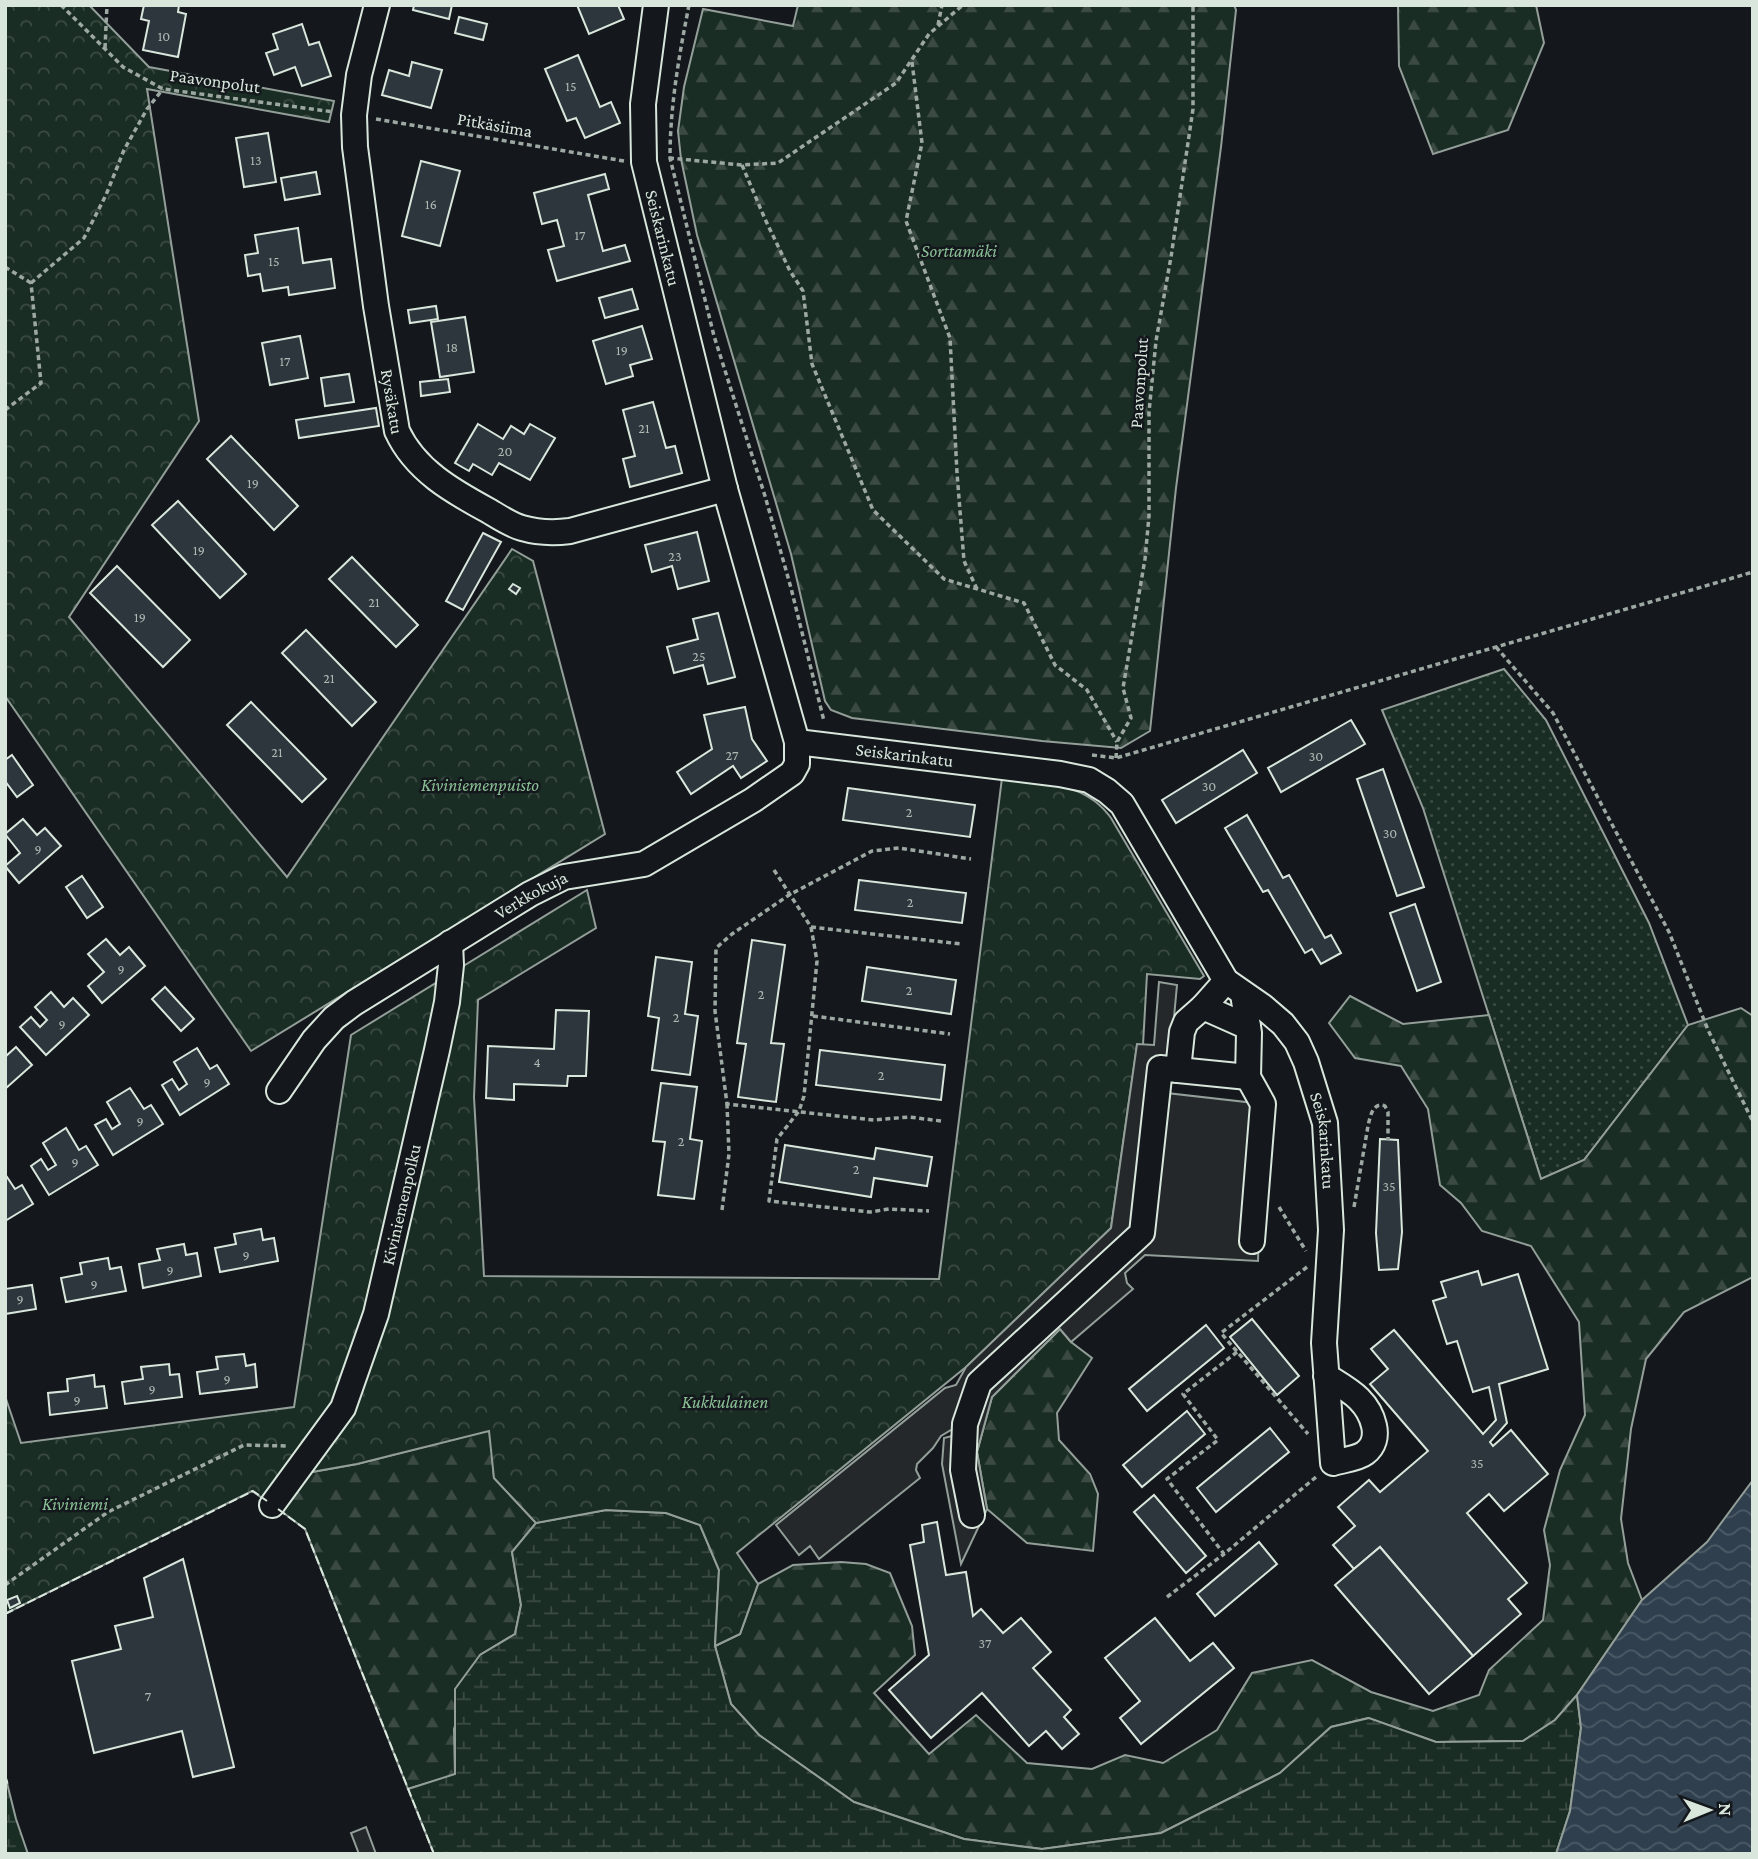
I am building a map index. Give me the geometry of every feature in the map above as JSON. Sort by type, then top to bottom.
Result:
[{"type":"street","name":"Rysäkatu","points":[[377,5],[359,75],[354,115],[355,147],[376,306],[397,431],[404,447],[420,466],[458,495],[521,528],[551,534],[725,489]]},
{"type":"street","name":"Seiskarinkatu","points":[[656,5],[643,104],[644,162],[725,489],[797,742],[1060,774],[1089,780],[1122,804],[1234,988],[1283,1024],[1297,1042],[1306,1062],[1325,1123],[1331,1230],[1324,1343],[1333,1463]]},
{"type":"street","name":"Verkkokuja","points":[[279,1091],[314,1040],[334,1018],[354,1003],[530,894],[564,877],[644,864],[715,823],[792,773],[797,764],[797,742]]},
{"type":"street","name":"Kiviniemenpolku","points":[[272,1505],[343,1408],[376,1314],[442,1026],[451,965],[450,943]]},
{"type":"street","points":[[1178,1070],[1182,1032],[1186,1022],[1203,1007],[1234,988],[1248,1027],[1248,1077],[1263,1104],[1252,1241]]},
{"type":"street","points":[[1203,1007],[1248,1027]]},
{"type":"street","points":[[972,1515],[963,1470],[965,1424],[979,1383],[1142,1233],[1160,1068],[1248,1077]]},
{"type":"street","points":[[1326,1376],[1357,1397],[1370,1413],[1375,1430],[1373,1444],[1364,1454],[1333,1463]]},
{"type":"path","name":"Paavonpolut","points":[[61,5],[123,67],[163,89],[354,115]]},
{"type":"path","points":[[105,48],[107,5]]},
{"type":"path","points":[[689,5],[674,84],[670,158],[714,336],[765,496],[791,588],[823,721],[831,721]]},
{"type":"path","points":[[937,27],[942,5]]},
{"type":"path","points":[[670,158],[742,164],[778,163],[896,83],[929,34],[963,5]]},
{"type":"path","name":"Paavonpolut","points":[[1116,758],[1117,742],[1131,718],[1123,688],[1147,538],[1149,412],[1156,341],[1193,108],[1193,5]]},
{"type":"path","points":[[912,60],[922,142],[906,222],[950,338],[964,561],[977,589]]},
{"type":"path","points":[[31,283],[84,238],[106,195],[124,150],[147,109],[163,89]]},
{"type":"path","name":"Pitkäsiima","points":[[354,115],[632,163]]},
{"type":"path","points":[[742,164],[775,240],[803,291],[812,364],[873,510],[944,579],[1024,603],[1055,665],[1087,690],[1117,742]]},
{"type":"path","points":[[5,267],[31,283]]},
{"type":"path","points":[[5,410],[41,383],[31,283]]},
{"type":"path","points":[[1085,754],[1116,758],[1753,572]]},
{"type":"path","points":[[1496,648],[1553,713],[1670,932],[1708,1030],[1753,1122]]},
{"type":"path","points":[[722,1210],[729,1154],[727,1104],[715,1011],[716,948],[789,895],[872,851],[899,848],[971,859]]},
{"type":"path","points":[[774,870],[811,927],[817,961],[804,1096],[799,1111],[777,1139],[769,1202],[870,1212],[889,1209],[929,1211]]},
{"type":"path","points":[[811,927],[961,944]]},
{"type":"path","points":[[813,1016],[950,1034]]},
{"type":"path","points":[[727,1104],[874,1120],[909,1117],[941,1121]]},
{"type":"path","points":[[1352,1219],[1368,1126],[1371,1114],[1380,1104],[1385,1106],[1388,1112],[1388,1140]]},
{"type":"path","points":[[1278,1206],[1306,1251]]},
{"type":"path","points":[[1167,1597],[1224,1554],[1333,1463],[1221,1333],[1313,1263],[1327,1289]]},
{"type":"path","points":[[1224,1554],[1167,1479],[1218,1440],[1183,1394],[1237,1352]]},
{"type":"path","points":[[5,1585],[108,1511],[244,1445],[290,1446],[312,1450]]},
{"type":"green space","name":"Kiviniemenpuisto","points":[[5,5],[89,5],[149,67],[334,101],[329,122],[147,89],[199,421],[69,617],[287,877],[512,549],[533,561],[605,834],[251,1051],[5,696]]},
{"type":"green space","name":"Sorttamäki","points":[[798,5],[1234,5],[1236,10],[1221,147],[1176,488],[1150,731],[1121,748],[852,718],[831,710],[825,701],[791,554],[697,235],[678,131],[684,87],[703,9],[793,26]]},
{"type":"green space","points":[[1398,5],[1536,5],[1544,43],[1508,130],[1433,154],[1399,66]]},
{"type":"green space","points":[[1504,669],[1546,720],[1649,923],[1688,1025],[1584,1160],[1541,1179],[1423,808],[1382,710]]},
{"type":"green space","name":"Kukkulainen","points":[[1002,778],[1062,786],[1089,797],[1100,806],[1111,818],[1204,976],[1200,979],[1147,974],[1143,1045],[1137,1045],[1111,1228],[966,1367],[737,1553],[758,1584],[740,1634],[715,1646],[719,1570],[700,1525],[666,1513],[606,1510],[536,1523],[494,1478],[489,1431],[357,1464],[312,1472],[290,1489],[265,1500],[252,1491],[5,1614],[5,1396],[21,1443],[294,1407],[351,1035],[587,890],[596,928],[478,1000],[474,1097],[484,1276],[939,1279]]},
{"type":"green space","points":[[1350,996],[1403,1024],[1489,1015],[1541,1179],[1584,1160],[1688,1025],[1741,1008],[1753,1016],[1753,1277],[1684,1312],[1646,1359],[1631,1429],[1621,1519],[1628,1563],[1642,1600],[1577,1695],[1555,1720],[1523,1741],[1436,1742],[1368,1718],[1331,1727],[1280,1773],[1161,1833],[1042,1849],[964,1839],[854,1802],[759,1735],[731,1704],[715,1646],[740,1634],[758,1584],[793,1565],[841,1562],[866,1564],[890,1573],[912,1626],[915,1655],[874,1693],[929,1754],[976,1715],[1027,1763],[1092,1769],[1125,1755],[1163,1763],[1217,1730],[1252,1673],[1312,1660],[1371,1692],[1433,1711],[1479,1695],[1489,1670],[1543,1620],[1550,1565],[1544,1530],[1560,1470],[1585,1415],[1579,1322],[1531,1246],[1482,1231],[1461,1203],[1440,1185],[1428,1109],[1401,1066],[1355,1058],[1329,1023]]},
{"type":"green space","points":[[1060,1329],[1071,1342],[1092,1358],[1057,1413],[1059,1440],[1090,1474],[1098,1494],[1093,1551],[1027,1543],[987,1509],[977,1452],[992,1397]]},
{"type":"green space","points":[[490,1430],[494,1478],[536,1523],[512,1552],[521,1605],[515,1634],[480,1655],[454,1729],[455,1775],[408,1789],[305,1529],[281,1511],[290,1489],[312,1472],[357,1464]]},
{"type":"green space","points":[[606,1510],[666,1513],[700,1525],[719,1570],[715,1646],[731,1704],[759,1735],[854,1802],[964,1839],[1042,1849],[1161,1833],[1280,1773],[1331,1727],[1369,1718],[1436,1742],[1523,1741],[1555,1720],[1577,1695],[1581,1728],[1570,1811],[1556,1854],[434,1854],[408,1789],[455,1774],[455,1689],[480,1655],[515,1634],[521,1605],[512,1552],[536,1523]]},
{"type":"green space","points":[[5,1775],[16,1819],[28,1854],[5,1854]]},
{"type":"shaded area","points":[[1159,982],[1177,985],[1167,1093],[1263,1104],[1258,1261],[1145,1255],[1125,1273],[1127,1283],[1133,1289],[1071,1342],[1060,1329],[992,1397],[977,1452],[987,1509],[961,1564],[942,1464],[944,1438],[956,1435],[956,1427],[941,1436],[917,1464],[916,1470],[920,1478],[819,1559],[810,1546],[799,1555],[776,1525],[945,1388],[956,1385],[966,1367],[1111,1228],[1137,1044],[1154,1045]]},
{"type":"shaded area","points":[[366,1827],[376,1854],[359,1854],[351,1833]]},
{"type":"water","points":[[1753,1480],[1753,1854],[1556,1854],[1570,1811],[1581,1728],[1577,1695],[1642,1600],[1707,1542]]},
{"type":"building","points":[[144,5],[179,5],[178,12],[186,14],[178,57],[143,50],[149,21],[141,19]]},
{"type":"building","points":[[414,5],[452,5],[449,19],[413,10]]},
{"type":"building","points":[[577,5],[618,5],[624,19],[589,34]]},
{"type":"building","points":[[459,17],[487,24],[483,40],[455,33]]},
{"type":"building","points":[[302,24],[309,45],[319,42],[331,76],[302,86],[295,67],[274,75],[266,53],[278,49],[273,34]]},
{"type":"building","points":[[578,55],[600,107],[611,102],[620,123],[585,138],[576,118],[567,121],[545,69]]},
{"type":"building","points":[[412,62],[442,70],[431,108],[382,95],[389,70],[409,76]]},
{"type":"building","points":[[268,133],[276,182],[244,187],[236,138]]},
{"type":"building","points":[[421,161],[460,171],[440,246],[402,236]]},
{"type":"building","points":[[316,172],[320,194],[285,200],[281,178]]},
{"type":"building","points":[[605,174],[609,189],[588,195],[603,251],[625,245],[630,261],[557,281],[548,250],[564,246],[557,220],[542,224],[534,193]]},
{"type":"building","points":[[298,228],[303,263],[331,259],[335,288],[289,295],[288,287],[263,291],[260,274],[248,276],[245,255],[258,253],[255,235]]},
{"type":"building","points":[[632,289],[638,309],[605,318],[599,298]]},
{"type":"building","points":[[436,306],[438,319],[410,323],[408,310]]},
{"type":"building","points":[[465,317],[474,372],[440,377],[431,322]]},
{"type":"building","points":[[642,326],[652,359],[630,365],[633,376],[606,384],[593,341]]},
{"type":"building","points":[[300,336],[308,378],[270,385],[262,343]]},
{"type":"building","points":[[349,374],[354,402],[325,406],[321,378]]},
{"type":"building","points":[[448,379],[450,392],[421,396],[420,382]]},
{"type":"building","points":[[653,402],[666,448],[675,446],[682,473],[630,487],[623,459],[635,456],[623,410]]},
{"type":"building","points":[[376,408],[379,426],[299,438],[296,420]]},
{"type":"building","points":[[478,424],[503,439],[511,426],[524,434],[530,424],[555,438],[530,480],[499,463],[492,475],[473,464],[469,471],[455,463]]},
{"type":"building","points":[[231,436],[298,506],[274,530],[207,459]]},
{"type":"building","points":[[178,501],[246,574],[220,598],[152,525]]},
{"type":"building","points":[[697,532],[709,581],[678,589],[672,566],[652,572],[645,545]]},
{"type":"building","points":[[483,533],[501,542],[463,610],[446,601]]},
{"type":"building","points":[[352,557],[418,625],[396,647],[329,579]]},
{"type":"building","points":[[117,566],[190,640],[163,667],[90,593]]},
{"type":"building","points":[[513,584],[520,588],[516,594],[509,589]]},
{"type":"building","points":[[718,613],[735,677],[708,684],[703,665],[674,673],[667,647],[698,639],[693,619]]},
{"type":"building","points":[[306,630],[376,702],[352,726],[282,653]]},
{"type":"building","points":[[251,702],[326,779],[302,802],[227,725]]},
{"type":"building","points":[[745,707],[752,739],[767,761],[741,778],[733,766],[691,794],[677,772],[712,749],[704,715]]},
{"type":"building","points":[[1351,720],[1365,744],[1281,792],[1268,768]]},
{"type":"building","points":[[1243,750],[1257,773],[1176,823],[1162,800]]},
{"type":"building","points":[[12,755],[33,785],[17,797],[5,781],[5,760]]},
{"type":"building","points":[[1383,769],[1424,887],[1397,896],[1357,779]]},
{"type":"building","points":[[848,788],[975,805],[970,837],[843,820]]},
{"type":"building","points":[[1247,815],[1283,878],[1289,875],[1325,938],[1331,935],[1341,953],[1321,964],[1312,949],[1305,953],[1268,890],[1263,892],[1225,828]]},
{"type":"building","points":[[23,819],[37,835],[45,828],[61,846],[19,883],[5,866],[20,853],[5,834]]},
{"type":"building","points":[[82,876],[103,907],[87,918],[66,887]]},
{"type":"building","points":[[859,880],[966,893],[962,923],[855,910]]},
{"type":"building","points":[[1415,904],[1441,982],[1417,991],[1390,913]]},
{"type":"building","points":[[106,939],[120,955],[129,947],[145,966],[102,1003],[88,986],[104,972],[88,954]]},
{"type":"building","points":[[752,940],[785,945],[771,1043],[784,1044],[776,1102],[738,1097],[746,1044],[737,1043]]},
{"type":"building","points":[[656,957],[692,962],[685,1014],[698,1016],[690,1075],[652,1070],[659,1018],[648,1016]]},
{"type":"building","points":[[867,967],[956,980],[951,1014],[862,1001]]},
{"type":"building","points":[[165,987],[194,1019],[181,1031],[152,999]]},
{"type":"building","points":[[51,992],[64,1007],[73,998],[89,1015],[46,1055],[20,1027],[31,1017],[40,1027],[47,1020],[35,1007]]},
{"type":"building","points":[[556,1010],[589,1011],[586,1076],[568,1076],[567,1086],[514,1084],[514,1100],[486,1098],[488,1046],[554,1049]]},
{"type":"building","points":[[16,1047],[32,1065],[5,1089],[5,1055]]},
{"type":"building","points":[[197,1048],[210,1069],[217,1065],[229,1084],[180,1115],[162,1085],[172,1079],[179,1090],[187,1084],[174,1062]]},
{"type":"building","points":[[820,1050],[945,1065],[941,1100],[816,1085]]},
{"type":"building","points":[[661,1083],[697,1087],[690,1139],[702,1141],[694,1199],[658,1195],[665,1142],[653,1141]]},
{"type":"building","points":[[130,1088],[144,1109],[151,1105],[163,1124],[113,1155],[95,1125],[106,1119],[112,1129],[120,1124],[107,1102]]},
{"type":"building","points":[[66,1128],[79,1150],[86,1146],[98,1165],[49,1195],[31,1166],[41,1159],[48,1170],[56,1165],[43,1143]]},
{"type":"building","points":[[1380,1139],[1398,1140],[1402,1232],[1398,1269],[1379,1270],[1376,1233]]},
{"type":"building","points":[[785,1145],[874,1159],[876,1148],[932,1157],[927,1186],[874,1178],[871,1197],[779,1182]]},
{"type":"building","points":[[5,1174],[15,1189],[22,1185],[33,1204],[5,1221]]},
{"type":"building","points":[[261,1229],[263,1240],[274,1238],[278,1261],[220,1272],[215,1248],[236,1244],[234,1234]]},
{"type":"building","points":[[184,1244],[186,1255],[197,1253],[201,1276],[143,1288],[139,1264],[160,1260],[157,1249]]},
{"type":"building","points":[[108,1258],[110,1269],[121,1267],[126,1291],[66,1302],[61,1278],[82,1274],[80,1263]]},
{"type":"building","points":[[1478,1271],[1482,1285],[1518,1274],[1548,1369],[1499,1384],[1507,1423],[1490,1442],[1493,1446],[1511,1430],[1548,1474],[1504,1511],[1489,1494],[1467,1513],[1527,1583],[1508,1599],[1521,1614],[1473,1656],[1380,1547],[1354,1569],[1333,1545],[1355,1526],[1338,1507],[1369,1480],[1380,1492],[1428,1451],[1370,1384],[1388,1369],[1371,1349],[1394,1330],[1483,1434],[1496,1420],[1489,1387],[1473,1392],[1457,1341],[1447,1344],[1433,1301],[1446,1297],[1441,1282]]},
{"type":"building","points":[[32,1285],[36,1309],[5,1314],[5,1289]]},
{"type":"building","points":[[1252,1319],[1299,1376],[1277,1395],[1230,1337]]},
{"type":"building","points":[[1206,1325],[1224,1348],[1147,1411],[1129,1389]]},
{"type":"building","points":[[244,1354],[246,1366],[255,1364],[257,1387],[200,1394],[197,1372],[218,1369],[216,1357]]},
{"type":"building","points":[[169,1364],[170,1375],[179,1374],[182,1397],[125,1404],[122,1382],[143,1379],[141,1367]]},
{"type":"building","points":[[94,1375],[95,1387],[104,1386],[107,1408],[50,1415],[48,1393],[68,1391],[67,1379]]},
{"type":"building","points":[[1187,1411],[1205,1434],[1142,1487],[1123,1465]]},
{"type":"building","points":[[1270,1428],[1289,1452],[1216,1512],[1197,1488]]},
{"type":"building","points":[[1154,1495],[1206,1556],[1186,1573],[1134,1512]]},
{"type":"building","points":[[937,1522],[946,1575],[966,1572],[973,1616],[981,1609],[1003,1633],[1021,1618],[1051,1652],[1033,1668],[1071,1710],[1064,1717],[1079,1734],[1062,1749],[1046,1731],[1029,1746],[982,1693],[931,1738],[889,1690],[929,1655],[910,1545],[924,1542],[922,1525]]},
{"type":"building","points":[[1259,1542],[1277,1564],[1215,1616],[1197,1594]]},
{"type":"building","points":[[1380,1547],[1473,1656],[1429,1694],[1335,1585]]},
{"type":"building","points":[[183,1559],[234,1767],[193,1777],[182,1731],[94,1753],[72,1661],[121,1649],[115,1626],[153,1617],[144,1578]]},
{"type":"building","points":[[17,1596],[20,1603],[10,1608],[7,1600]]},
{"type":"building","points":[[1155,1618],[1190,1661],[1213,1643],[1234,1668],[1141,1744],[1120,1718],[1140,1701],[1105,1658]]},
{"type":"fence","points":[[5,1614],[253,1491],[267,1501]]},
{"type":"fence","points":[[278,1509],[305,1529],[434,1854]]},
{"type":"fence","points":[[5,1775],[8,1785]]},
{"type":"park label","name":"Kiviniemi","points":[[75,1504]]}]
